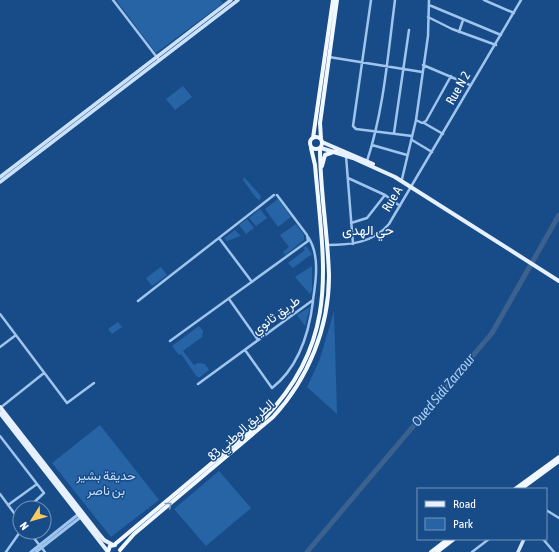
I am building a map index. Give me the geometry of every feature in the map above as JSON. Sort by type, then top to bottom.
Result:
[{"type":"highway","points":[[332,0],[313,138],[310,142],[311,148],[314,150],[320,148],[320,126],[337,0]]},
{"type":"highway","points":[[313,138],[317,137],[321,141]]},
{"type":"highway","name":"الطريق الوطني 83","points":[[108,552],[109,548],[262,421],[281,401],[304,365],[313,342],[321,312],[324,283],[315,165],[311,148]]},
{"type":"highway","name":"الطريق الوطني 83","points":[[120,551],[127,541],[268,421],[289,399],[313,356],[324,318],[328,292],[320,148]]},
{"type":"highway","points":[[321,168],[325,155],[336,152]]},
{"type":"highway","points":[[522,488],[559,457]]},
{"type":"highway","points":[[522,488],[559,461]]},
{"type":"highway","points":[[143,527],[147,531]]},
{"type":"highway","points":[[431,552],[447,540]]},
{"type":"highway","points":[[437,552],[453,540]]},
{"type":"highway","points":[[113,545],[117,545],[120,551]]},
{"type":"main road","points":[[0,182],[231,0]]},
{"type":"main road","points":[[0,177],[238,0]]},
{"type":"main road","points":[[321,141],[367,161],[402,179],[559,281]]},
{"type":"main road","points":[[320,148],[346,155],[382,170],[412,186]]},
{"type":"main road","points":[[0,408],[43,463],[108,552]]},
{"type":"main road","points":[[0,413],[81,514],[104,540],[113,545]]},
{"type":"main road","points":[[518,552],[524,540]]},
{"type":"street","points":[[112,0],[158,59]]},
{"type":"street","points":[[371,0],[353,126],[355,128],[394,133],[412,138],[432,152]]},
{"type":"street","points":[[367,161],[375,131],[386,67],[395,0]]},
{"type":"street","points":[[402,179],[416,120],[430,0]]},
{"type":"street","points":[[484,0],[514,13]]},
{"type":"street","name":"Rue N 2","points":[[412,186],[470,85],[496,45],[522,0]]},
{"type":"street","points":[[429,5],[501,35]]},
{"type":"street","points":[[428,17],[460,32],[496,45]]},
{"type":"street","points":[[460,32],[463,20]]},
{"type":"street","points":[[394,133],[409,30]]},
{"type":"street","points":[[329,57],[363,64],[422,72]]},
{"type":"street","points":[[423,65],[470,85]]},
{"type":"street","points":[[424,123],[451,76]]},
{"type":"street","points":[[416,120],[443,134]]},
{"type":"street","points":[[372,145],[407,155]]},
{"type":"street","points":[[346,155],[353,244]]},
{"type":"street","points":[[348,178],[386,195],[400,206]]},
{"type":"street","name":"Rue A","points":[[326,245],[353,244],[379,234],[389,224],[412,186]]},
{"type":"street","name":"طريق ثانوي","points":[[198,384],[313,300],[315,284],[314,251],[308,237],[275,195],[219,238]]},
{"type":"street","points":[[351,223],[367,218],[386,195]]},
{"type":"street","points":[[170,342],[305,244],[308,237]]},
{"type":"street","points":[[138,301],[219,238],[252,282]]},
{"type":"street","points":[[229,299],[258,340]]},
{"type":"street","points":[[245,350],[272,388],[283,379],[296,361],[306,335],[313,300]]},
{"type":"street","points":[[0,314],[67,403],[94,383]]},
{"type":"street","points":[[0,347],[16,335]]},
{"type":"street","points":[[0,408],[44,373]]},
{"type":"street","points":[[0,436],[44,494],[36,500]]},
{"type":"street","points":[[8,505],[36,484]]},
{"type":"street","points":[[0,494],[12,510]]},
{"type":"street","points":[[547,511],[559,518]]},
{"type":"street","points":[[31,552],[81,514]]},
{"type":"street","points":[[6,552],[14,540]]},
{"type":"street","points":[[35,540],[45,552]]},
{"type":"street","points":[[472,552],[488,540]]},
{"type":"street","points":[[544,540],[554,552]]},
{"type":"street","points":[[36,552],[40,546]]},
{"type":"green space","points":[[116,0],[220,0],[223,3],[156,53]]},
{"type":"green space","points":[[183,86],[192,97],[175,110],[166,99]]},
{"type":"green space","points":[[244,177],[261,196],[260,200],[257,199],[243,180]]},
{"type":"green space","points":[[278,199],[291,217],[278,227],[265,209]]},
{"type":"green space","points":[[260,209],[267,218],[256,226],[249,218]]},
{"type":"green space","points":[[247,219],[254,228],[246,234],[239,225]]},
{"type":"green space","points":[[296,224],[304,235],[304,240],[285,255],[283,252],[289,247],[280,235]]},
{"type":"green space","points":[[235,230],[241,236],[227,241],[224,238]]},
{"type":"green space","points":[[306,246],[312,254],[293,268],[288,263],[305,250],[303,248]]},
{"type":"green space","points":[[312,266],[312,290],[310,294],[295,277]]},
{"type":"green space","points":[[161,267],[167,275],[152,286],[146,278]]},
{"type":"green space","points":[[310,307],[305,326],[297,315]]},
{"type":"green space","points":[[334,311],[337,414],[307,387],[320,359]]},
{"type":"green space","points":[[118,322],[122,327],[112,334],[108,329]]},
{"type":"green space","points":[[199,326],[203,331],[202,337],[183,351],[194,365],[198,363],[205,364],[209,370],[200,377],[197,377],[181,354],[179,355],[172,346]]},
{"type":"green space","name":"حديقة بشير بن ناصر","points":[[100,425],[159,500],[111,537],[52,463]]},
{"type":"green space","points":[[219,471],[251,508],[206,546],[174,509]]},
{"type":"waterway","name":"Oued Sidi Zarzour","points":[[307,552],[492,333],[559,215]]},
{"type":"district","name":"حي الهدى","points":[[368,230]]}]
